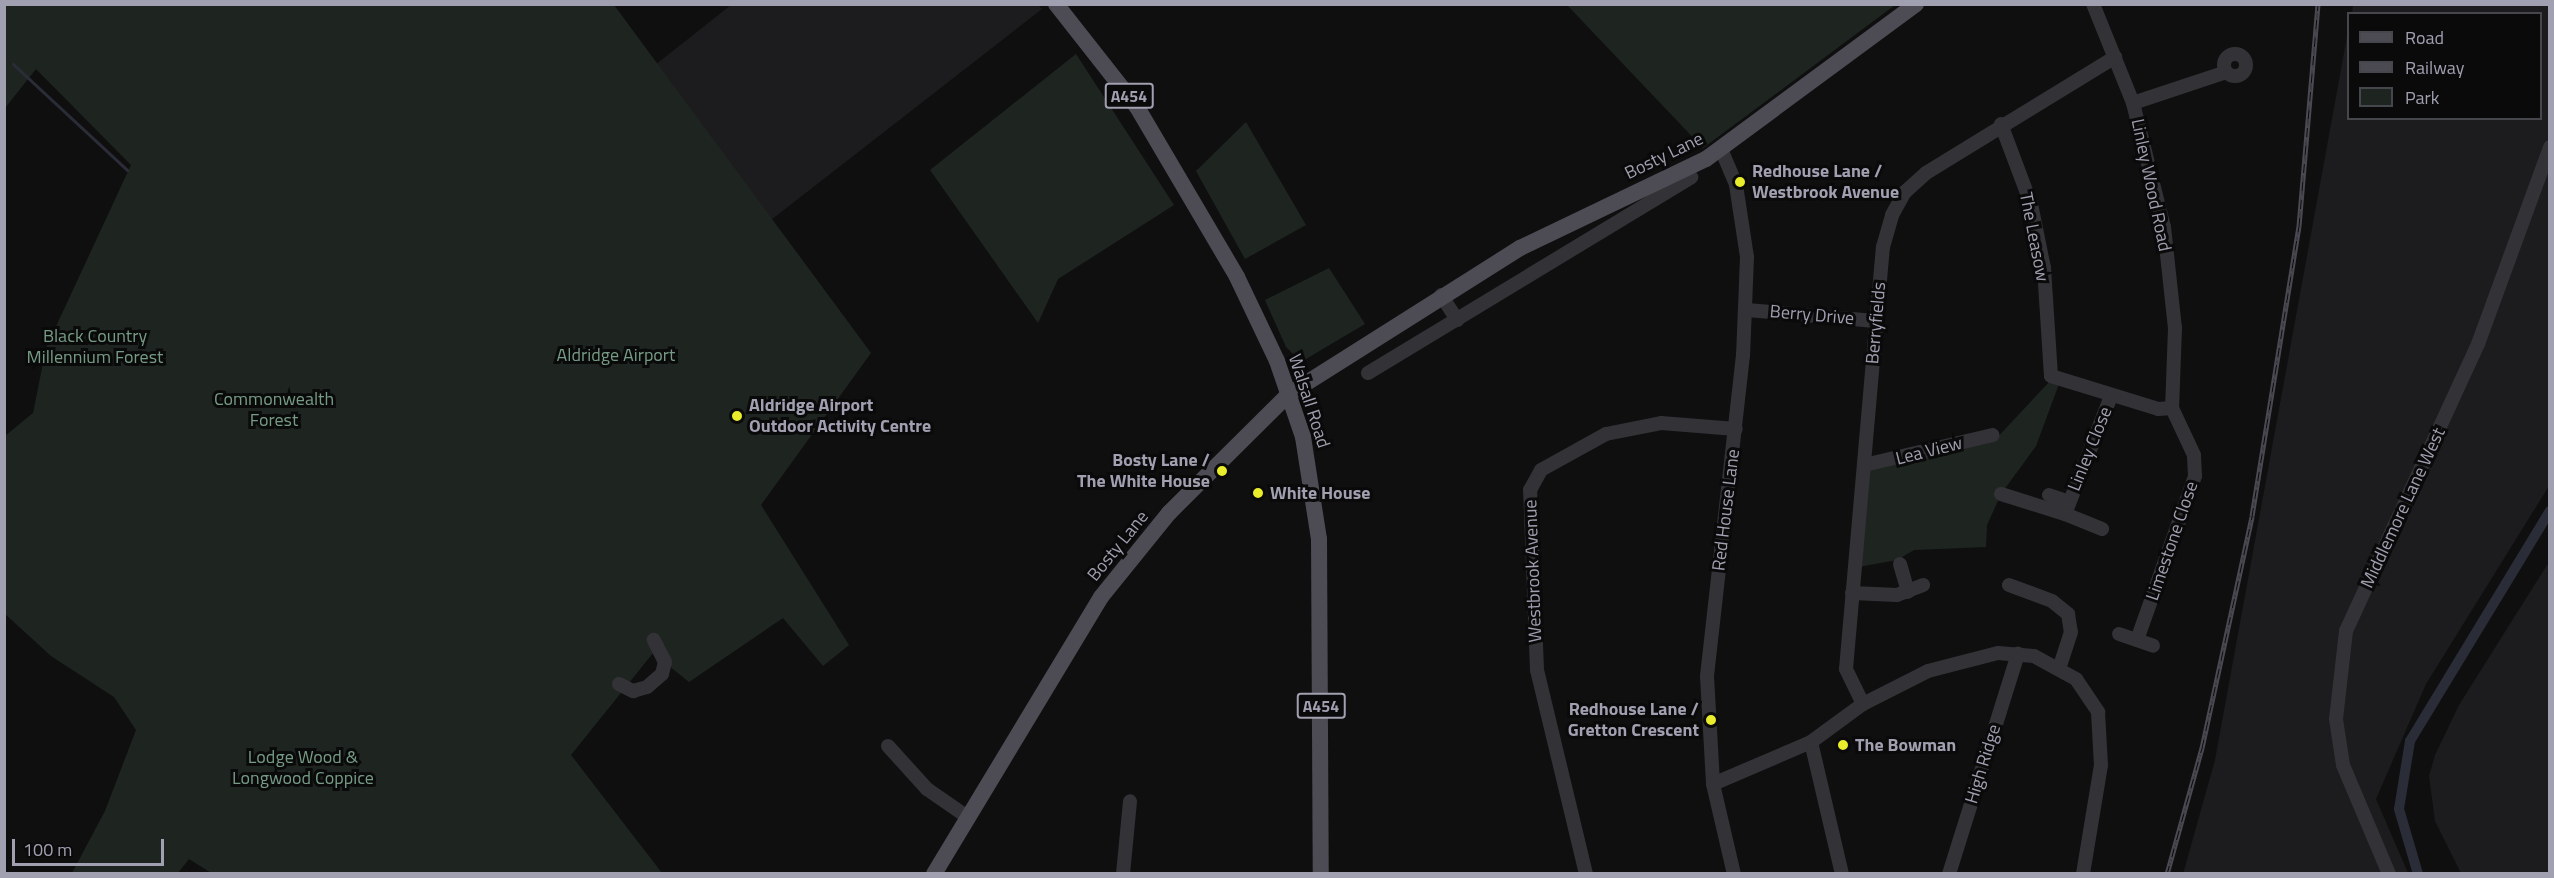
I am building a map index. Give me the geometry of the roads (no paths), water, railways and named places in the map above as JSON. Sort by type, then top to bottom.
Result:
[{"type":"main road","name":"Walsall Road","points":[[1056,4],[1137,107],[1237,278],[1289,394],[1307,448],[1319,539],[1321,873]]},
{"type":"main road","name":"Bosty Lane","points":[[934,873],[966,816],[1101,597],[1169,513],[1289,394],[1441,295],[1520,248],[1721,149],[1916,4]]},
{"type":"street","name":"Linley Wood Road","points":[[2093,4],[2133,103],[2164,227],[2175,327],[2172,408]]},
{"type":"street","name":"Berryfields","points":[[1863,704],[1846,669],[1883,247],[1905,192],[2001,124],[2115,57]]},
{"type":"street","points":[[2133,103],[2226,72]]},
{"type":"street","name":"The Leasow","points":[[2001,124],[2031,204],[2044,268],[2048,360],[2051,376],[2111,396]]},
{"type":"street","name":"Middlemore Lane West","points":[[2389,873],[2343,765],[2336,719],[2346,631],[2478,344],[2550,147]]},
{"type":"street","name":"Red House Lane","points":[[1721,149],[1741,213],[1747,310],[1736,429],[1707,676],[1713,784],[1734,873]]},
{"type":"street","name":"Bosty Lane","points":[[1368,374],[1386,357],[1457,320],[1691,177]]},
{"type":"street","points":[[1441,295],[1457,320]]},
{"type":"street","name":"Berry Drive","points":[[1747,310],[1876,321]]},
{"type":"street","points":[[2111,396],[2172,408]]},
{"type":"street","name":"Linley Close","points":[[2067,508],[2111,396]]},
{"type":"street","name":"Limestone Close","points":[[2137,640],[2195,476],[2194,455],[2172,408]]},
{"type":"street","name":"Westbrook Avenue","points":[[1586,873],[1537,670],[1530,490],[1541,470],[1606,434],[1661,423],[1736,429]]},
{"type":"street","name":"Lea View","points":[[1864,465],[1993,435]]},
{"type":"street","name":"Linley Close","points":[[2001,494],[2067,508]]},
{"type":"street","name":"Linley Close","points":[[2049,495],[2102,529]]},
{"type":"street","points":[[1900,564],[1908,592]]},
{"type":"street","points":[[2024,590],[2029,576]]},
{"type":"street","points":[[1852,593],[1908,592],[1923,585]]},
{"type":"street","points":[[2009,585],[2024,590],[2068,614],[2071,632],[2060,666]]},
{"type":"street","points":[[2119,634],[2153,646]]},
{"type":"street","points":[[619,684],[633,691],[647,687],[662,674],[665,662],[654,640]]},
{"type":"street","points":[[1713,784],[1811,742],[1863,704],[1944,666],[2018,654],[2060,666],[2092,700],[2102,729],[2102,765],[2083,873]]},
{"type":"street","name":"High Ridge","points":[[1949,873],[2018,654]]},
{"type":"street","points":[[1811,742],[1842,873]]},
{"type":"street","points":[[888,746],[927,789],[966,816]]},
{"type":"street","points":[[1123,873],[1122,817],[1130,801]]},
{"type":"waterway","points":[[13,64],[127,170]]},
{"type":"waterway","points":[[2418,874],[2399,809],[2410,741],[2550,511]]},
{"type":"railway","points":[[2167,874],[2202,748],[2252,516],[2299,226],[2318,4]]},
{"type":"place","name":"Redhouse Lane / Westbrook Avenue","points":[[1740,182]]},
{"type":"place","name":"Aldridge Airport Outdoor Activity Centre","points":[[737,416]]},
{"type":"place","name":"Bosty Lane / The White House","points":[[1222,471]]},
{"type":"place","name":"White House","points":[[1258,493]]},
{"type":"place","name":"Redhouse Lane / Gretton Crescent","points":[[1711,720]]},
{"type":"place","name":"The Bowman","points":[[1843,745]]},
{"type":"park label","name":"Black Country Millennium Forest","points":[[95,347]]},
{"type":"park label","name":"Aldridge Airport","points":[[616,355]]},
{"type":"park label","name":"Commonwealth Forest","points":[[274,410]]},
{"type":"park label","name":"Lodge Wood & Longwood Coppice","points":[[303,768]]}]
